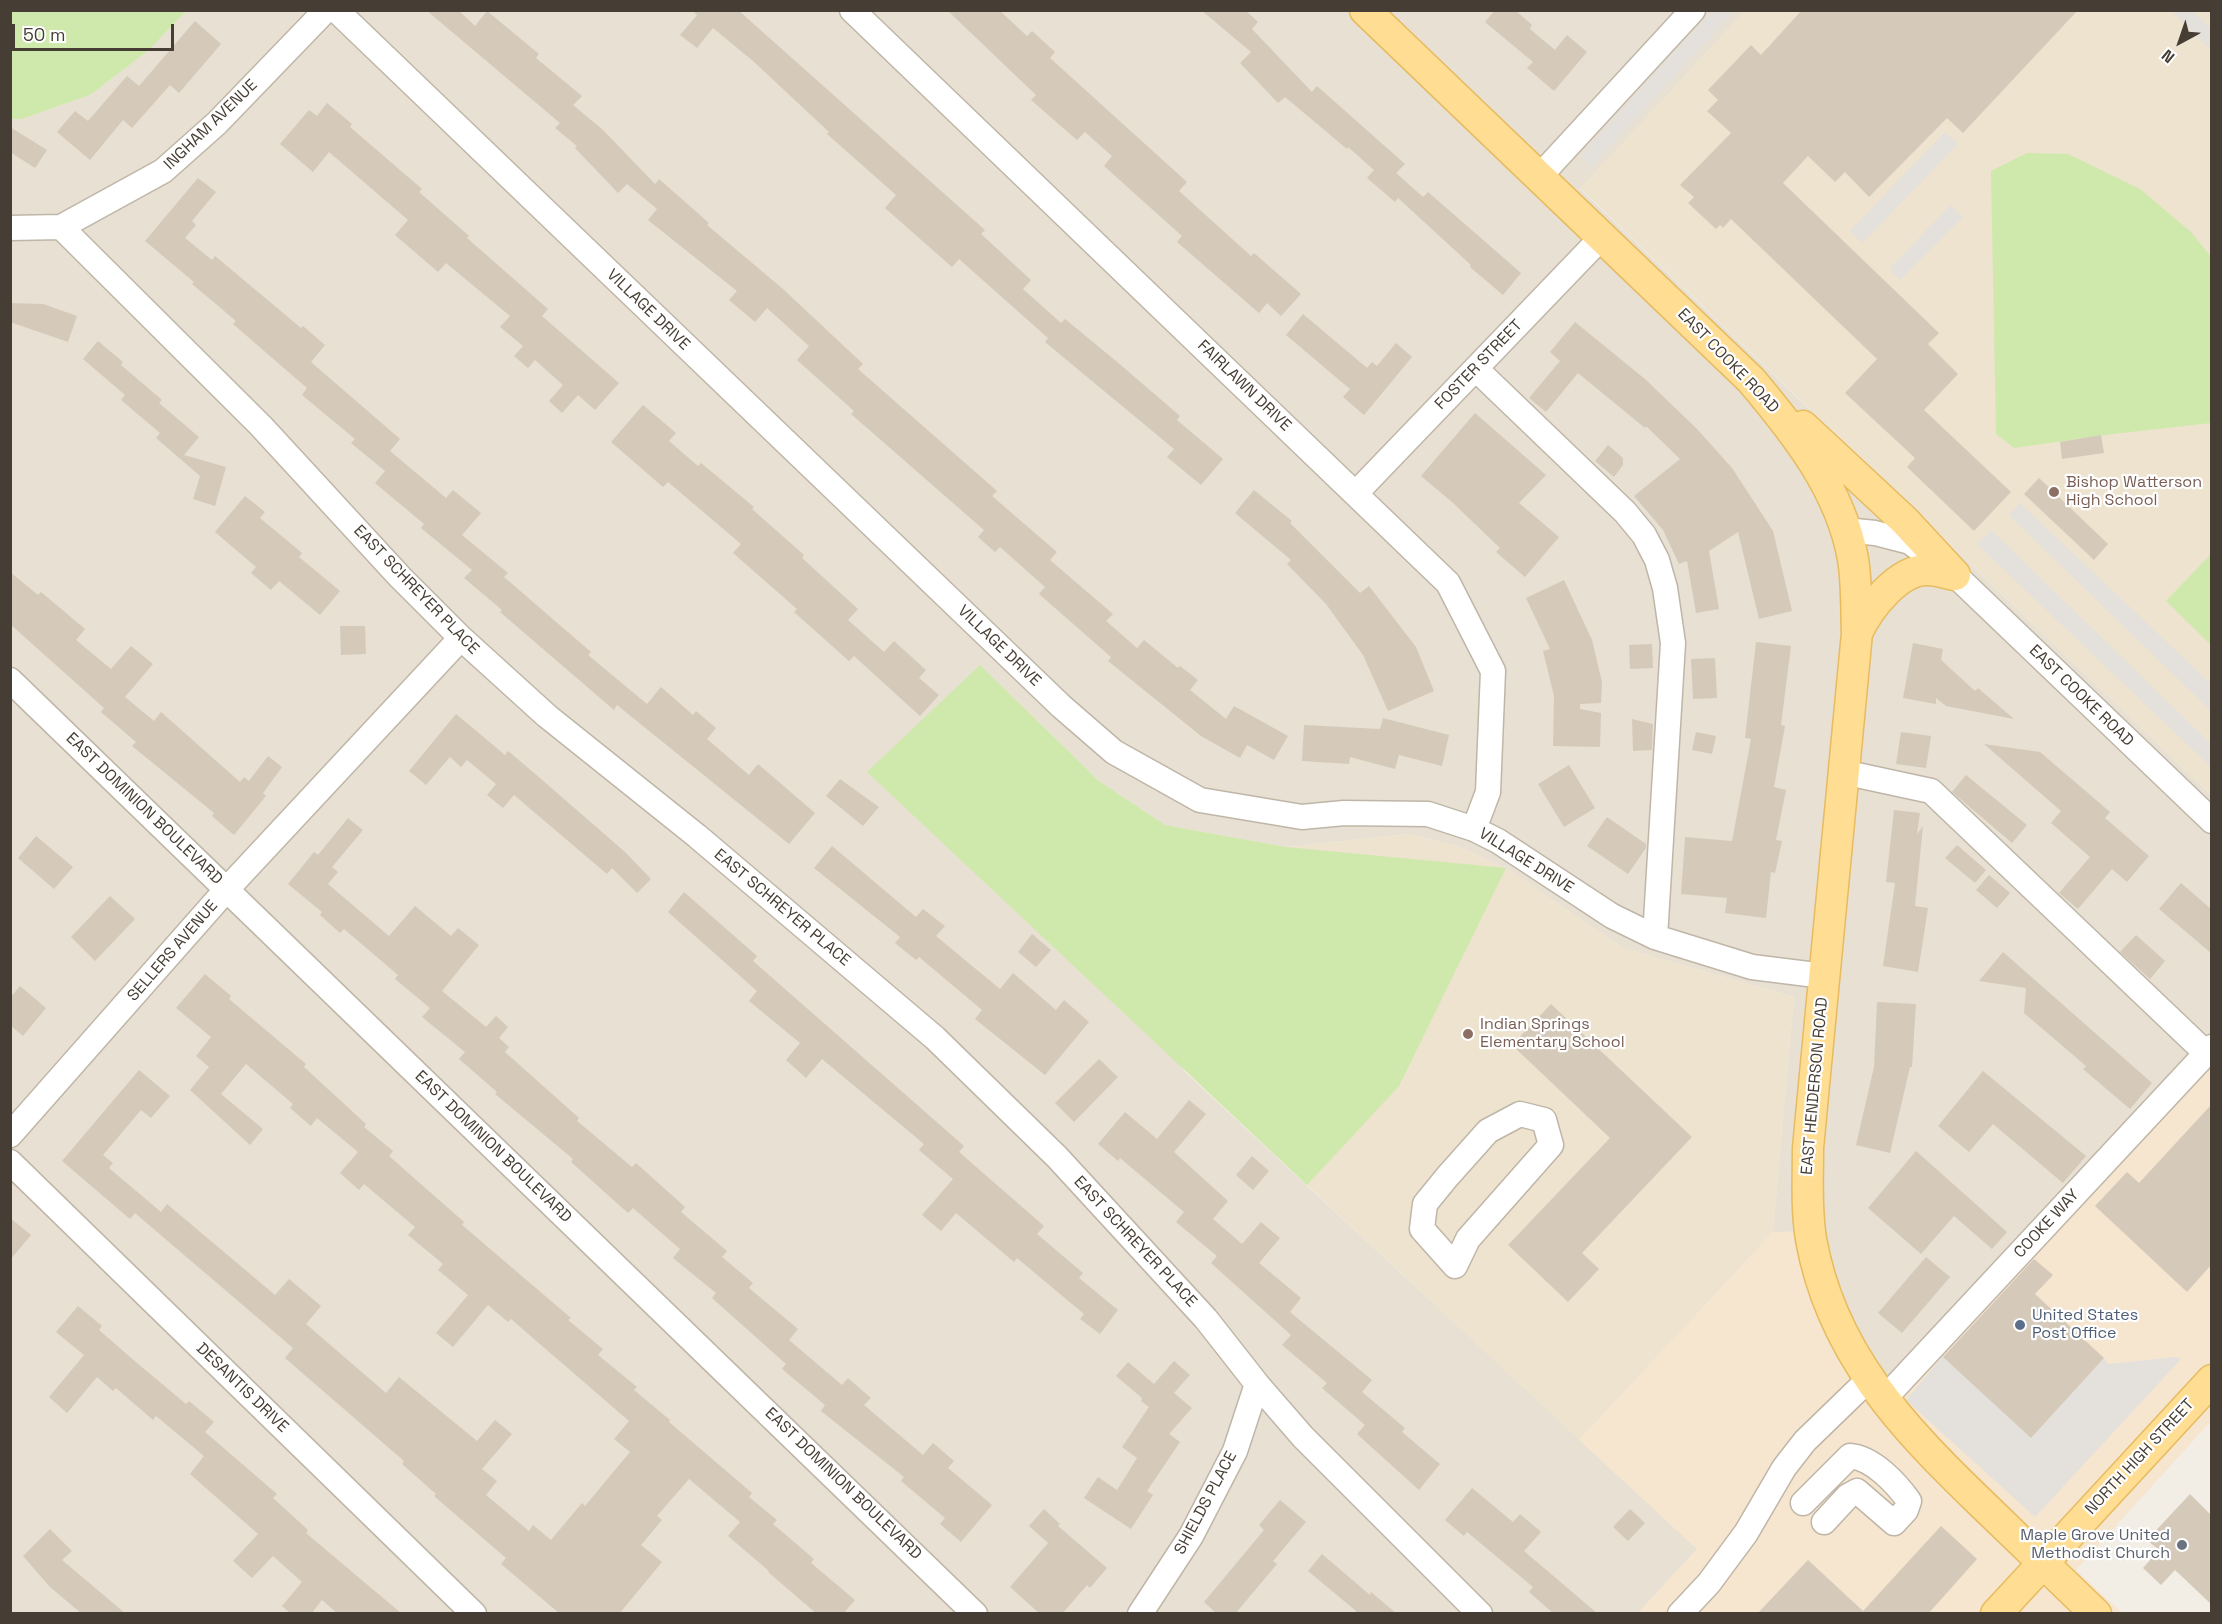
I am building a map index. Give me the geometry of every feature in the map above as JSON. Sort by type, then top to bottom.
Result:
[{"type":"main road","name":"EAST COOKE ROAD","points":[[1365,10],[1751,380],[1790,425],[1822,475],[1845,530]]},
{"type":"main road","points":[[1751,380],[1869,486],[1956,576]]},
{"type":"main road","name":"EAST HENDERSON ROAD","points":[[1845,530],[1856,582],[1857,633],[1808,1148],[1807,1202],[1811,1239],[1822,1284],[1852,1352],[1876,1390],[1928,1451],[2092,1612]]},
{"type":"main road","points":[[1857,633],[1877,600],[1908,577],[1926,570],[1956,576]]},
{"type":"main road","name":"NORTH HIGH STREET","points":[[1996,1614],[2211,1380]]},
{"type":"street","name":"INGHAM AVENUE","points":[[10,228],[61,227],[163,171],[217,123],[326,10]]},
{"type":"street","name":"VILLAGE DRIVE","points":[[336,10],[1004,651],[1114,753],[1200,800],[1302,817],[1344,813],[1428,814],[1474,829],[1516,852],[1612,916],[1655,937],[1752,967],[1824,976]]},
{"type":"street","name":"FAIRLAWN DRIVE","points":[[852,10],[1448,583],[1493,671],[1488,792],[1474,829]]},
{"type":"street","points":[[1539,177],[1693,10]]},
{"type":"street","name":"EAST SCHREYER PLACE","points":[[61,227],[261,426],[400,577],[461,638],[547,716],[698,836],[935,1038],[1057,1157],[1206,1319],[1257,1384],[1334,1470],[1480,1614]]},
{"type":"street","name":"FOSTER STREET","points":[[1356,493],[1602,237]]},
{"type":"street","points":[[1476,369],[1624,512],[1644,535],[1657,560],[1665,588],[1673,643],[1655,937]]},
{"type":"street","name":"EAST COOKE ROAD","points":[[1845,530],[1884,535],[1910,543],[1956,576],[2211,821]]},
{"type":"street","name":"SELLERS AVENUE","points":[[11,1133],[227,890],[461,638]]},
{"type":"street","name":"EAST DOMINION BOULEVARD","points":[[10,680],[975,1614]]},
{"type":"street","points":[[1843,772],[1931,791],[2209,1050]]},
{"type":"street","name":"COOKE WAY","points":[[1680,1614],[1709,1582],[1741,1540],[1784,1468],[1805,1441],[1876,1390],[2209,1050]]},
{"type":"street","points":[[1520,1114],[1544,1120],[1551,1145],[1540,1161],[1468,1239],[1455,1266],[1422,1229],[1425,1204],[1488,1131],[1520,1114]]},
{"type":"street","name":"DESANTIS DRIVE","points":[[10,1162],[474,1614]]},
{"type":"street","name":"SHIELDS PLACE","points":[[1140,1614],[1191,1536],[1235,1451],[1257,1384]]},
{"type":"street","points":[[1850,1456],[1859,1457],[1881,1472],[1909,1501],[1906,1510],[1894,1523],[1857,1491],[1813,1512],[1850,1456]]},
{"type":"shaded area","points":[[186,11],[1745,11],[1580,189],[2211,795],[2211,1047],[1878,1406],[1801,1232],[1773,1232],[1794,997],[1623,948],[1506,868],[1460,847],[1409,834],[1286,847],[1165,825],[1099,781],[980,665],[1184,1071],[1697,1549],[1638,1613],[11,1614],[11,119],[22,119],[90,95],[148,51]]},
{"type":"shaded area","points":[[1712,11],[1734,11],[1591,167],[1580,156]]},
{"type":"shaded area","name":"Bishop Watterson High School","points":[[1745,11],[2211,11],[2211,795],[1580,188]]},
{"type":"shaded area","points":[[2171,11],[2192,11],[2211,29],[2211,50]]},
{"type":"shaded area","points":[[1945,132],[1958,144],[1862,243],[1850,231]]},
{"type":"shaded area","points":[[1951,205],[1963,217],[1900,280],[1889,269]]},
{"type":"shaded area","points":[[2020,503],[2211,684],[2211,711],[2009,515]]},
{"type":"shaded area","points":[[1991,530],[2211,744],[2211,767],[1977,544]]},
{"type":"shaded area","name":"Indian Springs Elementary School","points":[[980,665],[1099,781],[1165,825],[1286,847],[1409,834],[1460,847],[1506,868],[1623,948],[1794,997],[1773,1232],[1579,1440],[867,772]]},
{"type":"shaded area","points":[[2211,1047],[2211,1421],[2076,1570],[2122,1613],[1638,1613],[1697,1549],[1579,1440],[1773,1232],[1801,1231],[1877,1406]]},
{"type":"shaded area","points":[[1943,1356],[2031,1438],[2104,1358],[2108,1364],[2176,1357],[2181,1359],[2035,1517],[1906,1400]]},
{"type":"green space","points":[[11,10],[186,11],[148,51],[90,95],[22,119],[11,119]]},
{"type":"green space","points":[[2027,153],[2068,154],[2140,189],[2191,232],[2211,257],[2211,423],[2014,448],[1996,434],[1991,171]]},
{"type":"green space","points":[[2211,554],[2211,645],[2166,601]]},
{"type":"green space","points":[[980,665],[1099,781],[1165,825],[1286,847],[1506,868],[1399,1086],[1307,1185],[867,772]]},
{"type":"building","points":[[426,10],[458,10],[475,26],[487,11],[539,54],[536,58],[582,96],[573,105],[603,130],[655,184],[659,179],[709,223],[707,225],[783,289],[863,364],[858,369],[997,491],[992,496],[1057,552],[1050,560],[1113,614],[1106,621],[1137,648],[1144,640],[1178,668],[1180,666],[1198,680],[1190,690],[1226,719],[1234,706],[1288,736],[1274,760],[1247,745],[1240,758],[1201,736],[1108,661],[1111,657],[1039,594],[1045,587],[1000,547],[995,552],[978,537],[984,530],[851,414],[854,411],[797,360],[809,346],[767,308],[755,322],[729,300],[737,291],[648,220],[657,209],[627,184],[618,193],[575,148],[577,146],[555,128],[560,123]]},
{"type":"building","points":[[692,10],[738,10],[985,230],[981,234],[1031,280],[1023,289],[1061,323],[1065,319],[1116,361],[1180,416],[1177,420],[1223,459],[1201,485],[1167,457],[1174,449],[1045,342],[1048,338],[959,259],[952,267],[885,208],[896,195],[827,134],[829,132],[753,61],[713,28],[697,48],[680,35],[697,15]]},
{"type":"building","points":[[947,10],[999,10],[1027,36],[1032,31],[1055,52],[1050,58],[1187,182],[1179,191],[1251,256],[1254,253],[1301,294],[1281,316],[1267,303],[1259,313],[1177,242],[1182,236],[1104,166],[1112,156],[1085,132],[1077,140],[1031,100],[1036,95]]},
{"type":"building","points":[[1201,10],[1245,10],[1258,22],[1252,29],[1312,92],[1317,86],[1405,164],[1396,173],[1423,197],[1428,192],[1521,273],[1503,295],[1470,267],[1471,265],[1398,198],[1395,202],[1367,178],[1374,170],[1348,147],[1347,149],[1285,97],[1278,103],[1240,63],[1251,52]]},
{"type":"building","points":[[1495,10],[1515,10],[1532,25],[1530,29],[1555,50],[1567,35],[1587,52],[1554,91],[1527,68],[1533,62],[1485,22]]},
{"type":"building","points":[[1802,10],[2078,10],[1963,133],[1947,118],[1869,197],[1845,172],[1835,182],[1808,156],[1783,183],[1939,333],[1928,344],[1958,374],[1924,410],[2011,492],[1974,531],[1907,467],[1915,458],[1845,393],[1877,359],[1731,219],[1723,228],[1720,225],[1716,229],[1688,203],[1694,197],[1680,185],[1731,133],[1707,111],[1718,100],[1708,90],[1751,45],[1761,55]]},
{"type":"building","points":[[195,21],[221,44],[179,93],[170,85],[132,128],[123,120],[90,160],[57,132],[75,111],[88,121],[127,76],[139,86]]},
{"type":"building","points":[[327,103],[352,124],[350,127],[422,189],[419,192],[469,236],[467,238],[548,309],[542,316],[619,383],[595,410],[578,395],[562,413],[549,401],[563,385],[535,360],[528,368],[514,356],[523,346],[500,327],[510,316],[446,263],[438,272],[395,235],[408,220],[329,152],[313,172],[280,144],[309,110],[317,116]]},
{"type":"building","points":[[10,127],[47,150],[35,168],[10,152]]},
{"type":"building","points":[[198,178],[216,192],[192,221],[196,225],[185,238],[212,260],[215,256],[301,328],[303,326],[325,345],[311,362],[400,439],[390,451],[446,498],[453,490],[481,513],[462,535],[508,573],[504,577],[591,652],[588,655],[647,704],[661,687],[693,715],[696,711],[716,728],[707,739],[749,775],[758,764],[815,813],[789,844],[617,705],[614,710],[500,612],[502,610],[464,578],[472,570],[421,528],[424,524],[375,483],[385,471],[351,443],[355,439],[302,395],[307,388],[233,324],[236,321],[192,284],[194,282],[145,241]]},
{"type":"building","points":[[10,303],[43,304],[77,316],[68,342],[10,322]]},
{"type":"building","points":[[1303,314],[1367,368],[1372,362],[1377,366],[1396,343],[1412,357],[1364,415],[1343,397],[1350,389],[1286,335]]},
{"type":"building","points":[[1575,322],[1645,379],[1697,429],[1732,468],[1773,531],[1792,611],[1759,619],[1738,532],[1709,551],[1719,609],[1696,613],[1687,561],[1679,564],[1663,530],[1634,496],[1680,459],[1646,426],[1645,428],[1578,373],[1546,412],[1529,398],[1560,361],[1550,352]]},
{"type":"building","points":[[98,341],[123,362],[121,365],[162,400],[159,403],[199,437],[184,455],[226,467],[215,506],[193,499],[200,476],[156,438],[160,433],[121,400],[125,395],[83,359]]},
{"type":"building","points":[[643,405],[676,433],[669,441],[698,466],[701,463],[754,507],[752,509],[804,555],[802,558],[858,609],[848,620],[884,652],[894,641],[926,670],[919,678],[939,695],[920,716],[854,656],[849,661],[794,612],[797,609],[733,553],[741,544],[668,482],[663,487],[611,442]]},
{"type":"building","points":[[1475,413],[1546,475],[1519,503],[1559,537],[1525,577],[1496,552],[1500,548],[1421,476]]},
{"type":"building","points":[[2101,435],[2104,453],[2062,459],[2060,442]]},
{"type":"building","points":[[1608,445],[1623,458],[1623,465],[1614,477],[1595,461]]},
{"type":"building","points":[[2039,478],[2108,544],[2094,560],[2024,494]]},
{"type":"building","points":[[1254,490],[1292,521],[1290,523],[1360,593],[1369,586],[1416,647],[1434,691],[1388,711],[1363,655],[1326,604],[1287,564],[1291,560],[1235,513]]},
{"type":"building","points":[[245,496],[265,512],[260,518],[302,553],[299,557],[340,591],[320,615],[279,581],[271,590],[251,573],[256,567],[215,532]]},
{"type":"building","points":[[10,572],[38,595],[41,592],[85,629],[76,640],[111,669],[131,646],[153,664],[125,697],[154,721],[161,712],[240,782],[244,777],[249,781],[268,756],[282,767],[263,793],[266,796],[234,835],[212,816],[214,813],[132,746],[136,742],[101,712],[104,708],[10,624]]},
{"type":"building","points":[[1564,580],[1592,640],[1602,682],[1601,703],[1580,704],[1580,709],[1601,713],[1600,747],[1553,746],[1554,696],[1543,651],[1550,649],[1526,598]]},
{"type":"building","points":[[340,626],[365,626],[366,654],[341,655]]},
{"type":"building","points":[[1756,642],[1791,646],[1781,725],[1785,726],[1774,787],[1786,790],[1776,840],[1782,841],[1775,873],[1771,872],[1766,918],[1725,913],[1727,898],[1681,894],[1685,837],[1732,841],[1751,739],[1745,738]]},
{"type":"building","points":[[1913,643],[1943,649],[1941,660],[1975,691],[1978,688],[2014,719],[1946,706],[1936,698],[1936,704],[1903,698]]},
{"type":"building","points":[[1652,644],[1653,668],[1630,669],[1629,645]]},
{"type":"building","points":[[1715,658],[1717,698],[1693,699],[1691,659]]},
{"type":"building","points":[[456,714],[505,755],[508,751],[533,772],[625,852],[651,879],[637,893],[612,868],[607,874],[514,795],[503,808],[487,795],[496,784],[467,760],[461,767],[450,757],[426,785],[409,771]]},
{"type":"building","points":[[1383,718],[1449,735],[1442,766],[1399,755],[1395,769],[1350,757],[1349,764],[1302,761],[1304,725],[1380,729]]},
{"type":"building","points":[[1632,719],[1653,724],[1652,750],[1633,751]]},
{"type":"building","points":[[1696,732],[1716,736],[1712,754],[1692,750]]},
{"type":"building","points":[[1901,732],[1931,736],[1926,768],[1896,764]]},
{"type":"building","points":[[1984,744],[2040,752],[2110,812],[2105,818],[2149,856],[2127,882],[2112,869],[2078,909],[2059,893],[2090,857],[2051,823],[2061,811]]},
{"type":"building","points":[[1569,765],[1595,808],[1564,827],[1538,784]]},
{"type":"building","points":[[1966,775],[2027,825],[2012,843],[1952,792]]},
{"type":"building","points":[[840,779],[879,807],[863,826],[826,796]]},
{"type":"building","points":[[1894,810],[1920,813],[1917,834],[1923,826],[1915,906],[1928,908],[1918,972],[1883,966],[1895,883],[1886,882]]},
{"type":"building","points":[[1607,817],[1646,844],[1646,848],[1628,874],[1587,846]]},
{"type":"building","points":[[348,818],[363,830],[332,867],[338,872],[328,884],[389,936],[415,906],[451,936],[458,928],[479,945],[442,991],[486,1027],[496,1016],[508,1027],[499,1038],[509,1047],[505,1052],[579,1118],[577,1121],[632,1167],[636,1163],[685,1207],[681,1212],[727,1251],[722,1257],[753,1283],[749,1288],[798,1329],[789,1340],[842,1385],[848,1378],[871,1398],[864,1405],[923,1455],[933,1443],[954,1461],[948,1468],[992,1505],[961,1542],[940,1524],[945,1518],[901,1481],[904,1477],[821,1411],[825,1405],[782,1369],[786,1364],[712,1298],[716,1293],[673,1258],[680,1249],[633,1208],[628,1213],[571,1162],[573,1159],[495,1094],[497,1092],[459,1059],[465,1052],[422,1017],[430,1008],[395,979],[398,975],[344,929],[340,933],[320,915],[322,912],[288,884],[314,852],[318,855]]},
{"type":"building","points":[[36,836],[73,867],[54,889],[18,858]]},
{"type":"building","points":[[1957,845],[1986,870],[1975,883],[1945,858]]},
{"type":"building","points":[[832,846],[916,917],[923,909],[945,926],[936,936],[1000,989],[1013,973],[1056,1010],[1064,1000],[1089,1022],[1045,1075],[975,1019],[982,1010],[919,957],[916,960],[895,943],[900,937],[814,868]]},
{"type":"building","points":[[1989,875],[2010,893],[1997,908],[1976,890]]},
{"type":"building","points":[[2181,883],[2211,909],[2211,953],[2159,909]]},
{"type":"building","points":[[684,892],[757,956],[753,961],[964,1146],[959,1152],[1044,1226],[1037,1234],[1083,1273],[1079,1278],[1118,1310],[1100,1334],[1080,1319],[1084,1314],[1017,1258],[1014,1262],[956,1213],[941,1231],[922,1215],[953,1179],[919,1150],[924,1144],[822,1059],[806,1078],[786,1060],[800,1043],[749,1001],[757,991],[668,912]]},
{"type":"building","points":[[110,896],[135,919],[95,961],[71,937]]},
{"type":"building","points":[[1032,934],[1051,950],[1036,967],[1018,952]]},
{"type":"building","points":[[2136,935],[2165,961],[2150,979],[2120,952]]},
{"type":"building","points":[[2003,952],[2152,1083],[2130,1109],[2083,1069],[2086,1066],[2024,1013],[2026,988],[1979,981]]},
{"type":"building","points":[[205,974],[231,996],[229,999],[306,1064],[304,1067],[366,1124],[364,1127],[393,1151],[389,1156],[464,1222],[462,1225],[571,1318],[568,1320],[603,1349],[598,1355],[637,1387],[634,1390],[752,1493],[749,1497],[777,1520],[773,1524],[814,1559],[811,1563],[855,1600],[843,1614],[817,1614],[768,1572],[728,1536],[740,1522],[689,1479],[657,1516],[662,1520],[641,1545],[662,1562],[619,1614],[560,1614],[501,1564],[506,1558],[434,1496],[436,1494],[402,1464],[404,1461],[285,1358],[293,1348],[135,1213],[130,1219],[62,1161],[139,1070],[170,1096],[151,1118],[141,1110],[103,1155],[113,1163],[109,1168],[161,1212],[167,1204],[275,1295],[289,1279],[321,1306],[306,1324],[386,1393],[399,1377],[477,1441],[495,1420],[512,1434],[482,1469],[497,1481],[486,1495],[529,1531],[533,1525],[551,1540],[582,1503],[585,1506],[630,1452],[614,1439],[629,1421],[511,1319],[508,1322],[488,1305],[453,1347],[436,1333],[468,1295],[438,1270],[443,1264],[408,1235],[415,1227],[364,1184],[359,1190],[340,1173],[358,1152],[317,1118],[311,1126],[290,1108],[293,1104],[246,1064],[221,1094],[263,1129],[250,1145],[190,1090],[209,1067],[196,1056],[211,1037],[176,1008]]},
{"type":"building","points":[[20,986],[46,1008],[23,1036],[10,1025],[10,998]]},
{"type":"building","points":[[1877,1002],[1916,1004],[1912,1067],[1910,1067],[1890,1153],[1856,1145],[1874,1067]]},
{"type":"building","name":"Indian Springs Elementary School","points":[[1551,1004],[1692,1137],[1582,1253],[1599,1269],[1568,1302],[1508,1245],[1610,1138],[1512,1045]]},
{"type":"building","points":[[1099,1059],[1118,1077],[1074,1122],[1055,1103]]},
{"type":"building","points":[[1983,1071],[2086,1156],[2063,1183],[1993,1124],[1969,1152],[1938,1126]]},
{"type":"building","points":[[1189,1100],[1206,1114],[1174,1152],[1228,1201],[1213,1219],[1242,1244],[1261,1222],[1280,1238],[1259,1263],[1301,1298],[1290,1312],[1372,1380],[1362,1392],[1405,1428],[1402,1432],[1440,1464],[1419,1490],[1357,1434],[1365,1425],[1322,1388],[1327,1383],[1282,1345],[1291,1335],[1211,1263],[1217,1256],[1176,1222],[1184,1212],[1120,1158],[1118,1161],[1098,1144],[1125,1112],[1157,1139]]},
{"type":"building","points":[[2211,1105],[2211,1265],[2187,1292],[2095,1206],[2127,1172],[2139,1183]]},
{"type":"building","points":[[1916,1151],[2007,1232],[1992,1249],[1954,1216],[1921,1254],[1868,1208]]},
{"type":"building","points":[[1252,1156],[1269,1171],[1253,1190],[1236,1175]]},
{"type":"building","points":[[10,1218],[31,1235],[10,1260]]},
{"type":"building","points":[[1926,1257],[1950,1277],[1902,1333],[1878,1313]]},
{"type":"building","name":"United States Post Office","points":[[2034,1259],[2053,1275],[2035,1294],[2104,1358],[2031,1438],[1943,1357]]},
{"type":"building","points":[[78,1306],[102,1326],[99,1330],[137,1363],[186,1404],[189,1401],[214,1422],[205,1432],[277,1494],[273,1498],[308,1530],[306,1533],[402,1614],[338,1614],[322,1600],[311,1614],[291,1614],[282,1606],[302,1582],[273,1556],[252,1578],[233,1561],[258,1534],[190,1474],[204,1456],[156,1416],[153,1420],[116,1388],[113,1391],[97,1377],[67,1413],[49,1397],[84,1355],[56,1332]]},
{"type":"building","points":[[1174,1361],[1190,1375],[1174,1393],[1192,1408],[1169,1434],[1180,1442],[1147,1491],[1153,1495],[1131,1529],[1084,1498],[1098,1477],[1117,1490],[1137,1458],[1122,1447],[1149,1407],[1116,1376],[1128,1362],[1154,1384]]},
{"type":"building","points":[[1472,1488],[1513,1522],[1520,1514],[1541,1532],[1524,1551],[1598,1614],[1554,1614],[1529,1592],[1533,1587],[1467,1532],[1464,1536],[1445,1520]]},
{"type":"building","name":"Maple Grove United Methodist Church","points":[[2190,1494],[2211,1515],[2211,1604],[2175,1570],[2161,1585],[2143,1568],[2159,1550],[2147,1540]]},
{"type":"building","points":[[1280,1500],[1306,1522],[1273,1561],[1277,1564],[1235,1614],[1217,1614],[1204,1602],[1264,1530],[1259,1525]]},
{"type":"building","points":[[1044,1509],[1060,1524],[1058,1526],[1107,1568],[1090,1588],[1087,1585],[1062,1614],[1040,1614],[1010,1587],[1048,1543],[1029,1526]]},
{"type":"building","points":[[1630,1509],[1645,1523],[1628,1541],[1613,1527]]},
{"type":"building","points":[[1941,1526],[1977,1559],[1928,1614],[1757,1614],[1808,1560],[1863,1611]]},
{"type":"building","points":[[50,1529],[72,1551],[62,1560],[126,1614],[82,1614],[50,1587],[23,1556]]},
{"type":"building","points":[[1322,1554],[1370,1595],[1371,1592],[1397,1614],[1354,1614],[1356,1611],[1308,1571]]},
{"type":"place","name":"Bishop Watterson High School","points":[[2054,492]]},
{"type":"place","name":"Indian Springs Elementary School","points":[[1468,1034]]},
{"type":"place","name":"United States Post Office","points":[[2020,1325]]},
{"type":"place","name":"Maple Grove United Methodist Church","points":[[2182,1545]]}]
